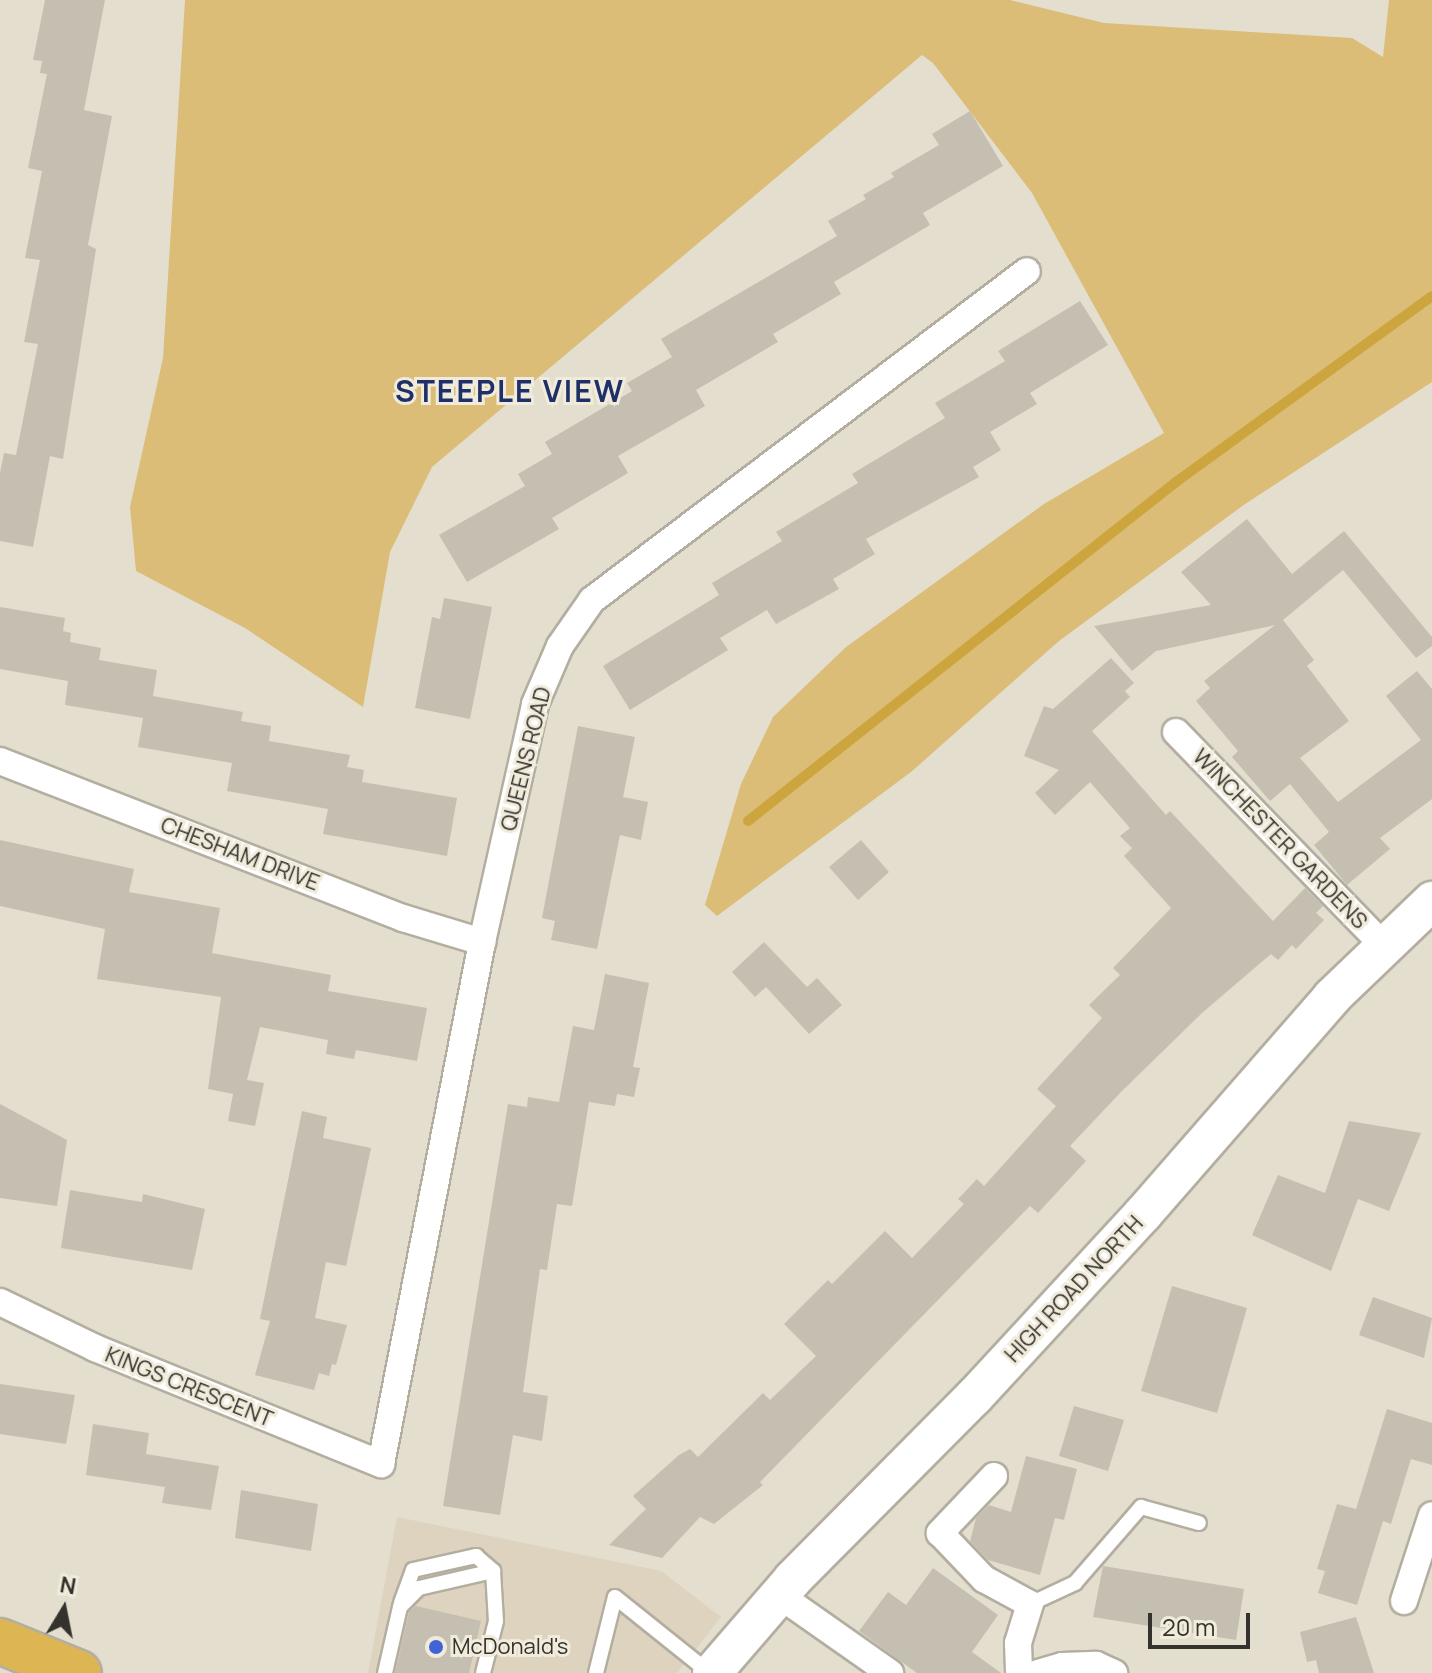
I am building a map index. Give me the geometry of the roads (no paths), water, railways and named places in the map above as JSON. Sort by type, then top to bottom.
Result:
[{"type":"highway","points":[[0,1641],[79,1673]]},
{"type":"street","name":"QUEENS ROAD","points":[[381,1464],[482,942],[535,704],[560,646],[592,600],[1027,271]]},
{"type":"street","name":"WINCHESTER GARDENS","points":[[1176,732],[1384,946]]},
{"type":"street","name":"CHESHAM DRIVE","points":[[0,761],[403,918],[482,942]]},
{"type":"street","name":"HIGH ROAD NORTH","points":[[711,1673],[779,1595],[974,1397],[1384,946],[1432,901]]},
{"type":"street","name":"KINGS CRESCENT","points":[[0,1302],[95,1348],[381,1464]]},
{"type":"street","points":[[994,1476],[940,1533],[984,1579],[1030,1604],[1018,1643],[1019,1673]]},
{"type":"street","points":[[1404,1601],[1432,1515]]},
{"type":"street","points":[[779,1595],[890,1673]]},
{"type":"street","points":[[1038,1673],[1062,1666],[1096,1665],[1114,1673]]},
{"type":"lane","points":[[1030,1604],[1075,1583],[1141,1507],[1199,1523]]},
{"type":"lane","points":[[385,1673],[400,1607],[419,1588],[493,1571],[496,1621],[483,1673]]},
{"type":"lane","points":[[596,1673],[615,1597],[711,1673]]},
{"type":"waterway","points":[[748,821],[1176,482],[1432,296]]},
{"type":"place","name":"McDonald's","points":[[436,1647]]},
{"type":"district","name":"STEEPLE VIEW","points":[[510,391]]}]
